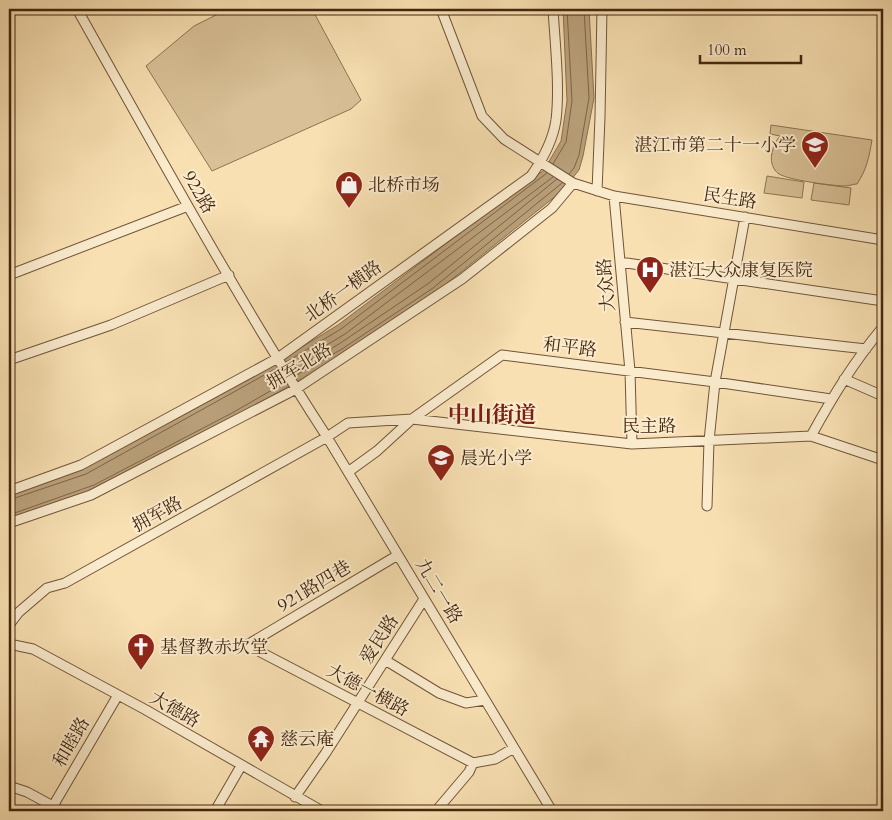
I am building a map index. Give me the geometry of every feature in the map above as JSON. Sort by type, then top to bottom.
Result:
[{"type":"street","name":"922路","points":[[77,9],[188,206],[296,389]]},
{"type":"street","name":"民生路","points":[[441,9],[482,116],[504,139],[573,183],[614,196],[883,240]]},
{"type":"street","name":"北桥一横路","points":[[9,491],[81,465],[278,358],[531,176],[541,162],[551,140],[556,121],[557,98],[553,9]]},
{"type":"street","points":[[596,191],[602,9]]},
{"type":"street","name":"拥军北路","points":[[9,524],[91,495],[296,389],[462,279],[552,208],[573,183]]},
{"type":"street","name":"大众路","points":[[614,196],[630,371],[632,444]]},
{"type":"street","points":[[9,275],[188,206]]},
{"type":"street","points":[[707,506],[709,441],[715,382],[745,217]]},
{"type":"street","points":[[620,262],[883,301]]},
{"type":"street","points":[[9,360],[111,324],[229,275]]},
{"type":"street","points":[[625,322],[866,349]]},
{"type":"street","points":[[811,436],[844,379],[882,331]]},
{"type":"street","name":"和平路","points":[[348,472],[377,451],[412,419],[502,355],[831,399]]},
{"type":"street","points":[[844,379],[883,396]]},
{"type":"street","name":"九二一路","points":[[296,389],[327,437],[552,811]]},
{"type":"street","points":[[327,437],[348,423],[412,419]]},
{"type":"street","name":"民主路","points":[[412,419],[632,444],[811,436],[883,460]]},
{"type":"street","name":"拥军路","points":[[9,625],[19,612],[47,588],[65,583],[327,437]]},
{"type":"street","name":"921路四巷","points":[[247,645],[398,555]]},
{"type":"street","name":"爱民路","points":[[295,797],[424,599]]},
{"type":"street","name":"大德路","points":[[9,644],[33,649],[322,811]]},
{"type":"street","name":"大德一横路","points":[[247,645],[473,763]]},
{"type":"street","points":[[385,660],[439,693],[466,703],[485,700]]},
{"type":"street","name":"和睦路","points":[[53,806],[118,695]]},
{"type":"street","points":[[436,811],[468,772],[473,763],[495,759],[514,748]]},
{"type":"street","points":[[216,811],[240,766]]},
{"type":"street","points":[[9,786],[28,792],[62,811]]},
{"type":"shaded area","points":[[228,9],[312,9],[361,100],[351,109],[212,171],[146,66],[194,26]]},
{"type":"shaded area","points":[[771,125],[872,140],[869,157],[857,184],[845,186],[821,184],[779,174],[771,160],[775,144],[780,136],[770,134]]},
{"type":"shaded area","points":[[767,176],[804,182],[802,198],[764,193]]},
{"type":"shaded area","points":[[814,183],[851,188],[849,205],[811,200]]},
{"type":"water","points":[[563,9],[589,9],[594,98],[579,170],[562,191],[436,292],[345,354],[234,418],[95,490],[9,520],[9,495],[83,469],[264,370],[338,325],[544,170],[561,141],[567,101]]},
{"type":"place","name":"湛江市第二十一小学","points":[[815,169]]},
{"type":"place","name":"北桥市场","points":[[349,209]]},
{"type":"place","name":"湛江大众康复医院","points":[[650,294]]},
{"type":"place","name":"晨光小学","points":[[441,482]]},
{"type":"place","name":"基督教赤坎堂","points":[[141,671]]},
{"type":"place","name":"慈云庵","points":[[261,763]]},
{"type":"district","name":"中山街道","points":[[492,414]]}]
